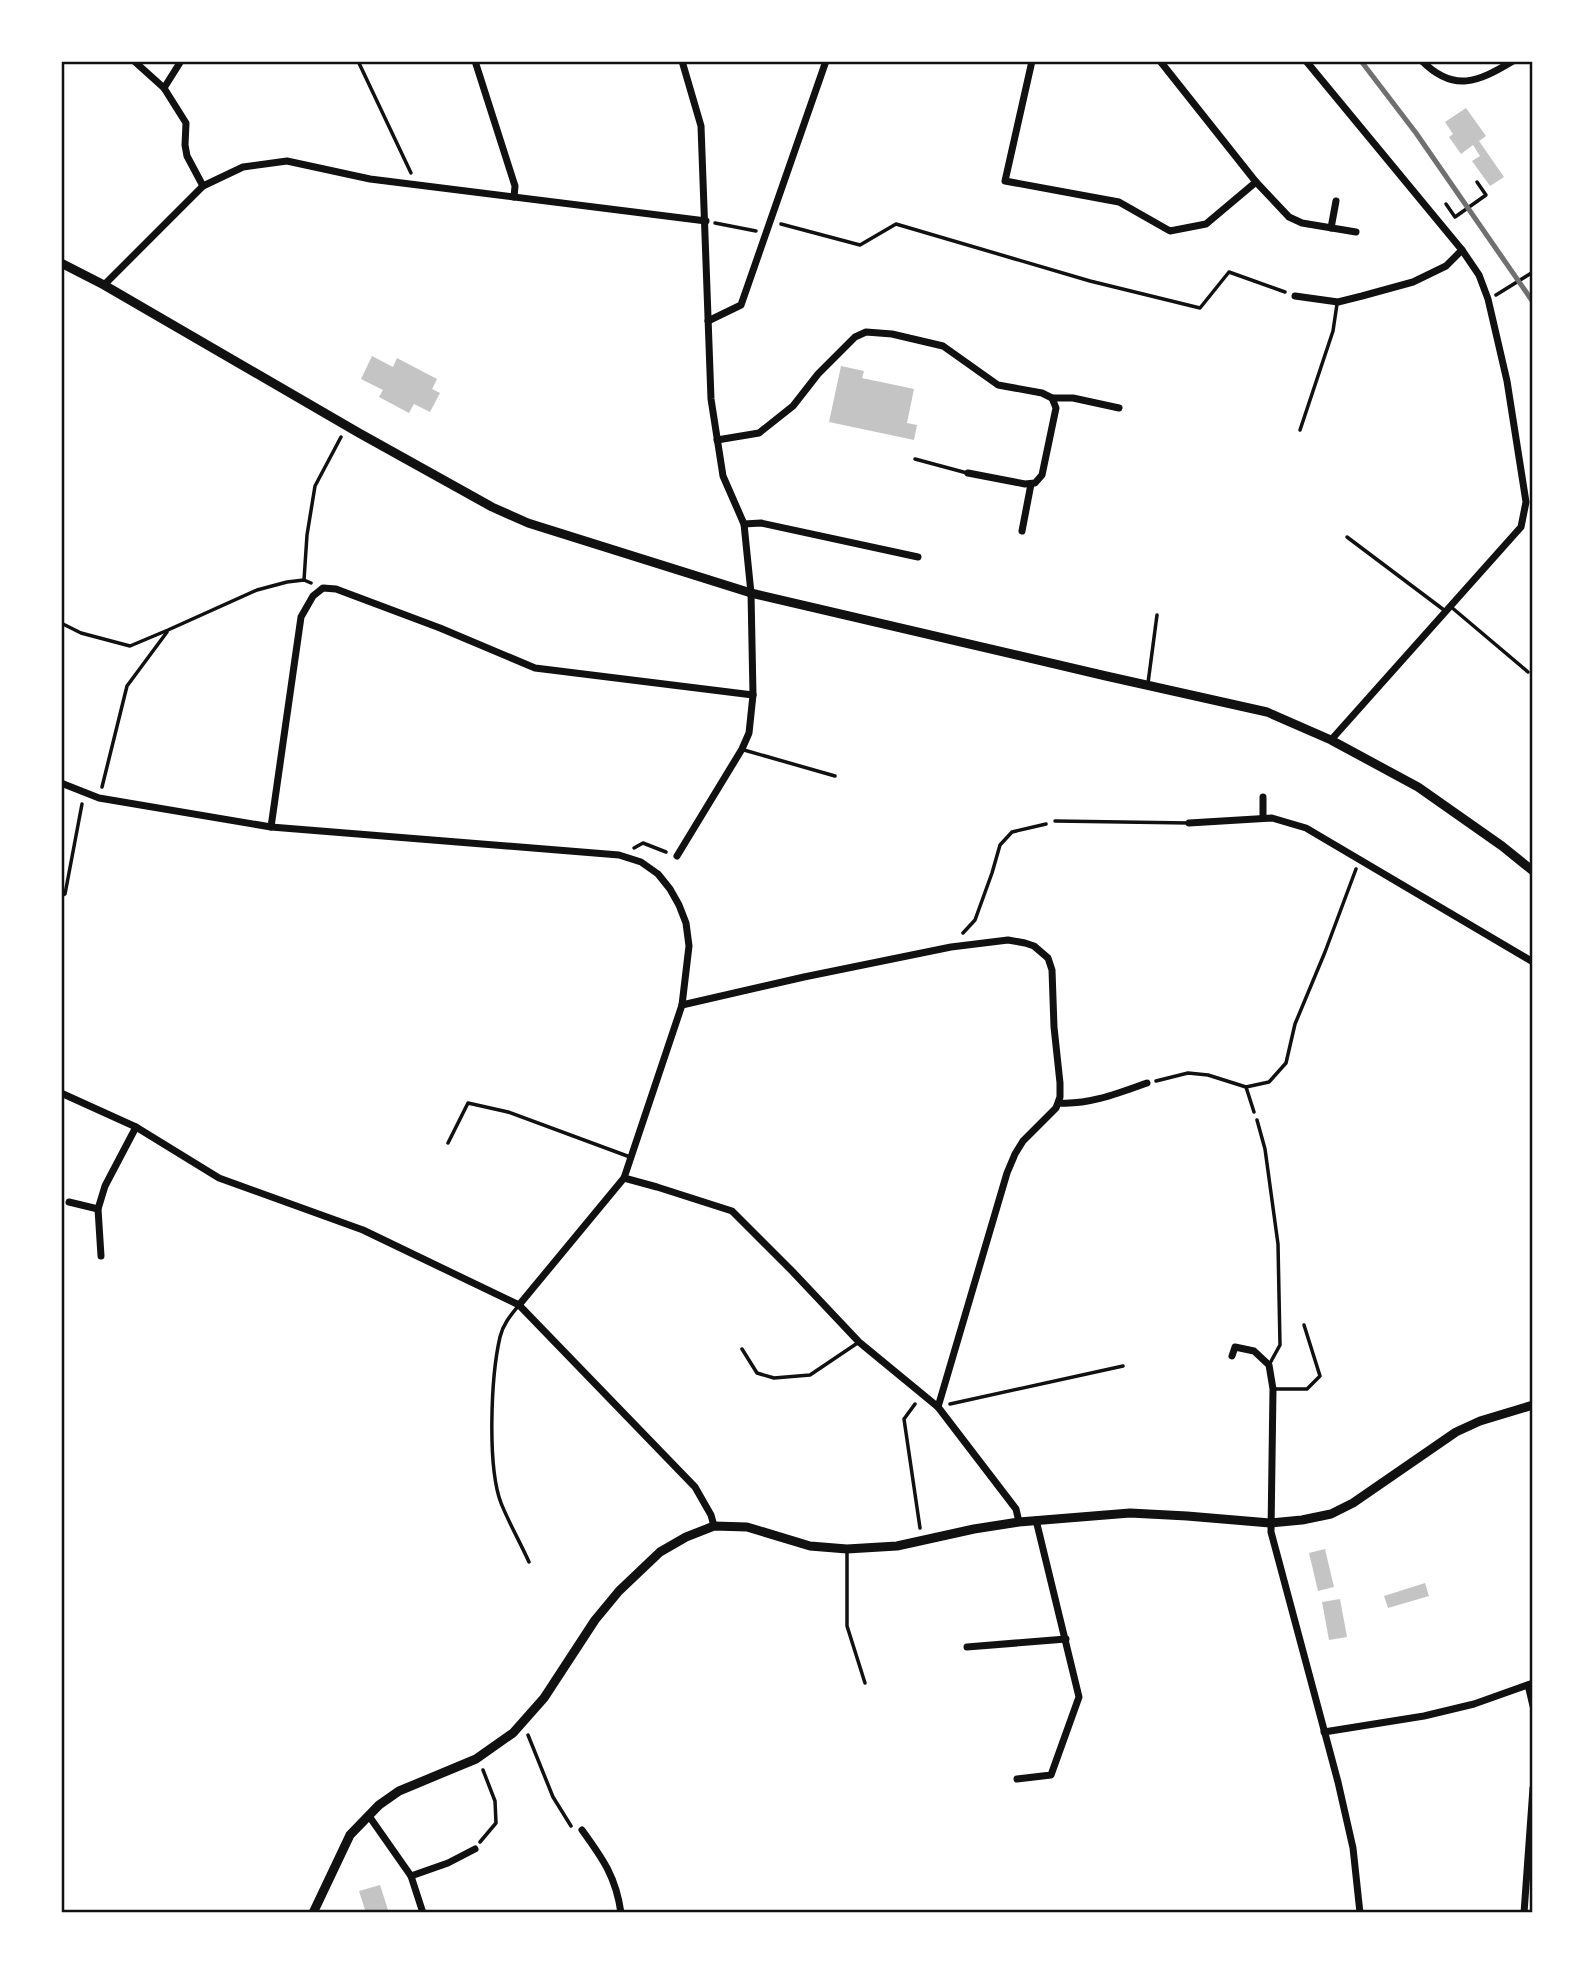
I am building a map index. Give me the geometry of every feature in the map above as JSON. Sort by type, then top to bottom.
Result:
[{"type":"street","points":[[134,61],[164,88],[186,123],[187,156],[203,186]]},
{"type":"street","points":[[164,88],[181,61]]},
{"type":"street","points":[[475,61],[515,186],[514,197]]},
{"type":"street","points":[[677,856],[741,750],[749,733],[753,695],[751,593],[744,524],[723,476],[711,399],[701,126],[682,61]]},
{"type":"street","points":[[708,321],[741,306],[826,61]]},
{"type":"street","points":[[1032,61],[1005,181],[1119,202],[1170,231],[1206,224],[1256,182]]},
{"type":"street","points":[[1160,61],[1256,182],[1289,217],[1302,223],[1356,232]]},
{"type":"street","points":[[1306,61],[1462,250],[1479,275],[1488,299],[1507,382],[1527,502],[1521,527],[1332,740]]},
{"type":"street","points":[[1422,61],[1439,76],[1472,81],[1488,76],[1513,61]]},
{"type":"street","points":[[104,285],[203,186],[243,167],[287,161],[370,179],[706,221]]},
{"type":"street","points":[[1331,228],[1336,201]]},
{"type":"street","points":[[1295,296],[1338,302],[1413,282],[1446,266],[1462,250]]},
{"type":"street","points":[[61,263],[492,507],[528,523],[751,593],[1267,712],[1332,740],[1418,787],[1533,871]]},
{"type":"street","points":[[717,440],[759,433],[793,406],[818,374],[855,337],[866,332],[892,334],[943,346],[998,385],[1042,393],[1052,398],[1073,398],[1119,408]]},
{"type":"street","points":[[968,473],[1025,484],[1035,483],[1042,475],[1056,408],[1052,398]]},
{"type":"street","points":[[1022,531],[1031,484]]},
{"type":"street","points":[[744,524],[761,523],[918,557]]},
{"type":"street","points":[[271,827],[301,617],[313,596],[323,588],[336,589],[440,628],[535,668],[753,695]]},
{"type":"street","points":[[61,783],[99,798],[271,827],[619,855],[641,862],[658,874],[670,889],[686,923],[689,946],[682,1005],[624,1178],[519,1305]]},
{"type":"street","points":[[1263,797],[1264,818]]},
{"type":"street","points":[[1189,823],[1272,818],[1306,828],[1533,962]]},
{"type":"street","points":[[682,1005],[804,977],[999,940],[1015,940],[1034,946],[1048,958],[1053,980],[1059,1103],[1023,1141],[1007,1173],[938,1407]]},
{"type":"street","points":[[1059,1103],[1094,1100],[1147,1083]]},
{"type":"street","points":[[61,1093],[136,1127],[219,1178],[369,1233],[519,1305],[695,1487],[711,1515],[714,1526]]},
{"type":"street","points":[[101,1256],[99,1209],[105,1186],[136,1127]]},
{"type":"street","points":[[624,1178],[732,1211],[859,1342],[938,1407],[1016,1509],[1018,1522]]},
{"type":"street","points":[[65,1201],[99,1209]]},
{"type":"street","points":[[1232,1356],[1235,1348],[1254,1351],[1269,1365],[1273,1389],[1270,1524],[1338,1782],[1353,1848],[1360,1913]]},
{"type":"street","points":[[313,1913],[350,1835],[379,1805],[399,1791],[477,1759],[513,1733],[544,1698],[595,1620],[619,1591],[660,1552],[686,1536],[714,1526],[747,1527],[810,1546],[847,1549],[897,1546],[1018,1522],[1130,1513],[1270,1524],[1302,1520],[1332,1514],[1353,1503],[1457,1432],[1480,1421],[1533,1405]]},
{"type":"street","points":[[1017,1779],[1051,1775],[1079,1698],[1036,1520]]},
{"type":"street","points":[[967,1647],[1066,1639]]},
{"type":"street","points":[[1324,1731],[1424,1716],[1474,1704],[1530,1684],[1533,1706]]},
{"type":"street","points":[[1524,1913],[1533,1788]]},
{"type":"street","points":[[369,1816],[411,1876],[422,1913]]},
{"type":"street","points":[[582,1830],[612,1875],[621,1913]]},
{"type":"street","points":[[411,1876],[448,1863],[475,1849]]},
{"type":"lane","points":[[1300,430],[1333,331],[1338,302]]},
{"type":"lane","points":[[915,459],[968,473]]},
{"type":"lane","points":[[1347,537],[1448,609],[1528,672]]},
{"type":"lane","points":[[1148,686],[1157,615]]},
{"type":"lane","points":[[741,750],[835,776]]},
{"type":"lane","points":[[1055,821],[1189,823]]},
{"type":"lane","points":[[448,1143],[468,1103],[508,1112],[632,1157]]},
{"type":"lane","points":[[1257,1120],[1265,1149],[1278,1244],[1279,1345],[1269,1365]]},
{"type":"lane","points":[[519,1305],[500,1335],[495,1376],[493,1460],[501,1503],[529,1562]]},
{"type":"lane","points":[[1273,1389],[1307,1389],[1320,1376],[1304,1325]]},
{"type":"lane","points":[[742,1349],[757,1373],[774,1378],[810,1375],[859,1342]]},
{"type":"lane","points":[[847,1549],[846,1626],[865,1683]]},
{"type":"path","points":[[358,61],[417,185]]},
{"type":"path","points":[[1446,204],[1455,217],[1486,195],[1477,182]]},
{"type":"path","points":[[706,221],[767,233],[783,223],[860,245],[896,224],[1090,281],[1200,308],[1229,272],[1295,296]]},
{"type":"path","points":[[1496,295],[1533,272]]},
{"type":"path","points":[[304,580],[307,535],[315,486],[347,425]]},
{"type":"path","points":[[61,623],[81,632],[130,646],[257,590],[304,580],[323,588]]},
{"type":"path","points":[[99,798],[127,686],[168,631]]},
{"type":"path","points":[[61,896],[65,894],[84,792]]},
{"type":"path","points":[[951,947],[975,920],[1000,845],[1012,832],[1055,821]]},
{"type":"path","points":[[643,844],[677,856]]},
{"type":"path","points":[[1147,1083],[1188,1073],[1208,1075],[1246,1087],[1269,1082],[1286,1063],[1295,1024],[1359,860]]},
{"type":"path","points":[[61,879],[67,881]]},
{"type":"path","points":[[1246,1087],[1257,1120]]},
{"type":"path","points":[[938,1407],[1123,1366]]},
{"type":"path","points":[[921,1541],[904,1419],[923,1394]]},
{"type":"path","points":[[523,1721],[553,1797],[572,1828],[582,1830]]},
{"type":"path","points":[[475,1849],[496,1823],[495,1801],[477,1759]]},
{"type":"building","points":[[1466,108],[1486,136],[1479,141],[1504,177],[1490,186],[1472,161],[1480,156],[1473,145],[1461,154],[1449,137],[1453,134],[1445,122]]},
{"type":"building","points":[[372,356],[393,367],[397,358],[437,379],[432,389],[440,393],[430,412],[414,404],[409,413],[379,397],[383,390],[361,379]]},
{"type":"building","points":[[841,366],[864,371],[862,378],[914,389],[907,423],[917,425],[914,440],[829,422]]},
{"type":"building","points":[[1325,1549],[1334,1587],[1318,1591],[1309,1553]]},
{"type":"building","points":[[1425,1583],[1429,1596],[1388,1608],[1384,1596]]},
{"type":"building","points":[[1340,1599],[1347,1637],[1329,1640],[1322,1602]]},
{"type":"building","points":[[380,1885],[389,1913],[366,1913],[359,1891]]},
{"type":"railway","points":[[1361,61],[1416,133],[1533,302]]}]
